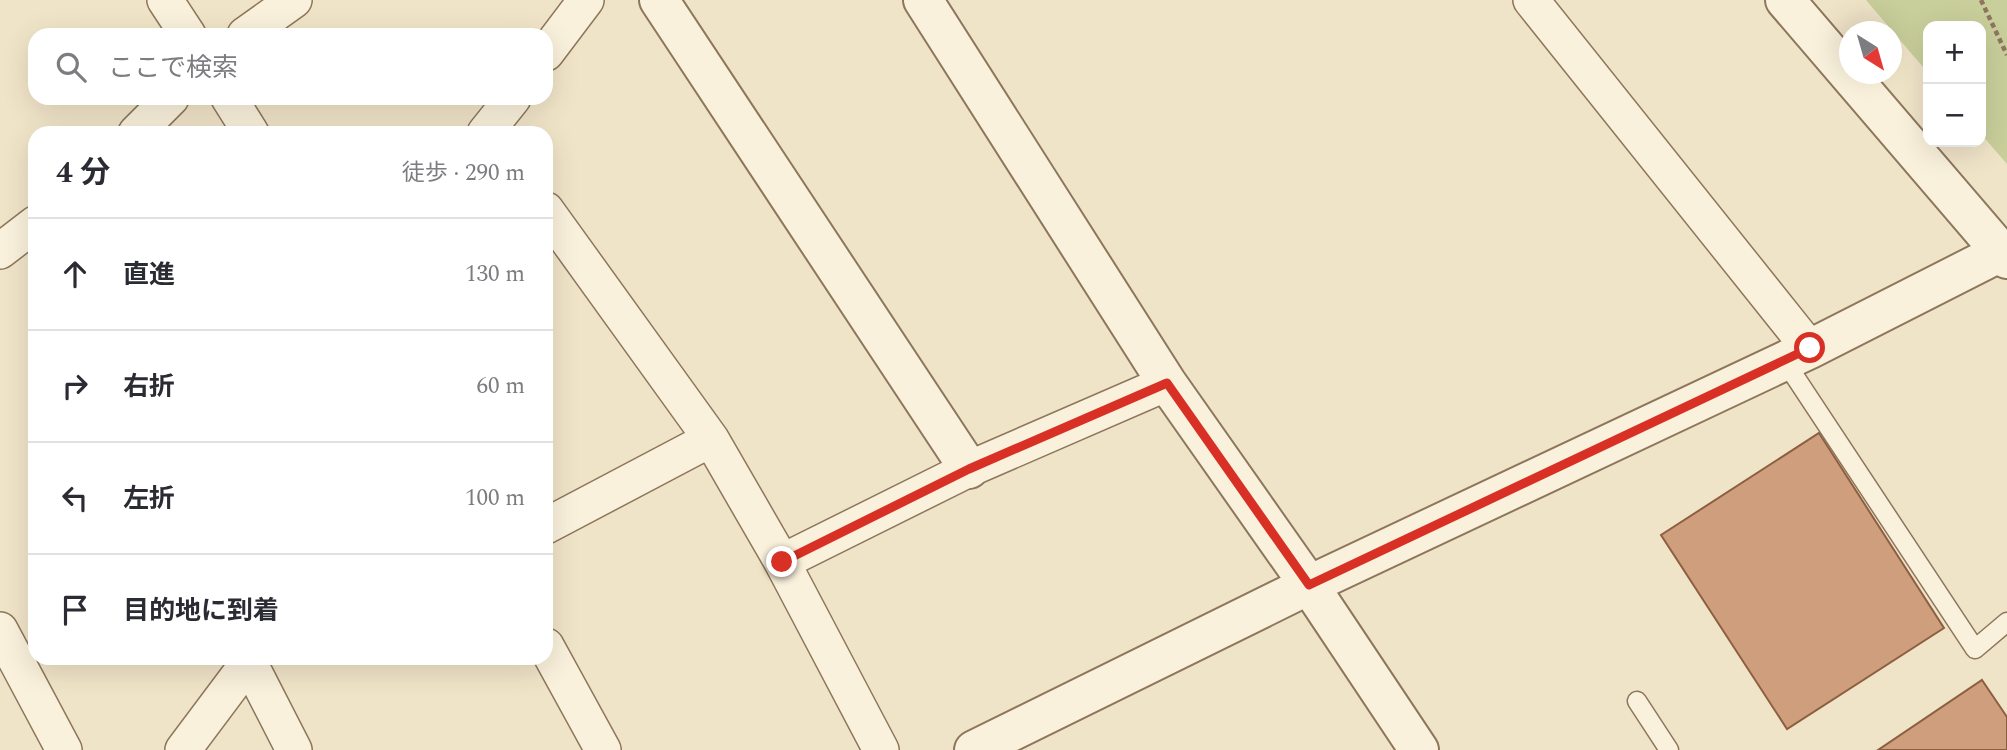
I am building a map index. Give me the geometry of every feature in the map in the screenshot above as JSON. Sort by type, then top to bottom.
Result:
[{"type":"street","points":[[165,0],[183,28]]},
{"type":"street","points":[[255,28],[294,0]]},
{"type":"street","points":[[553,45],[586,0]]},
{"type":"street","points":[[659,0],[969,469]]},
{"type":"street","points":[[923,0],[1167,383],[1309,585],[1419,750]]},
{"type":"street","points":[[1531,0],[1797,354]]},
{"type":"street","points":[[974,750],[1309,585],[2005,253],[1785,0]]},
{"type":"street","points":[[143,126],[164,105]]},
{"type":"street","points":[[233,105],[247,126]]},
{"type":"street","points":[[492,126],[508,105]]},
{"type":"street","points":[[553,220],[711,439],[782,562],[881,750]]},
{"type":"street","points":[[0,251],[28,230]]},
{"type":"street","points":[[782,562],[969,469],[1167,383]]},
{"type":"street","points":[[553,522],[711,439]]},
{"type":"street","points":[[0,630],[64,750]]},
{"type":"street","points":[[553,659],[603,750]]},
{"type":"street","points":[[183,750],[248,665]]},
{"type":"street","points":[[253,665],[294,750]]},
{"type":"lane","points":[[1797,354],[1975,649],[2007,622]]},
{"type":"lane","points":[[1637,701],[1669,750]]},
{"type":"path","points":[[1981,0],[2007,55]]},
{"type":"green space","points":[[1866,0],[2007,0],[2007,164],[1986,140],[1986,21],[1923,21],[1923,67],[1902,42],[1902,21],[1884,21]]},
{"type":"building","points":[[1819,433],[1944,628],[1787,729],[1661,535]]},
{"type":"building","points":[[1982,680],[2007,717],[2007,750],[1878,750]]},
{"type":"route","points":[[782,562],[969,469],[1167,383],[1309,585],[1810,348]]}]
